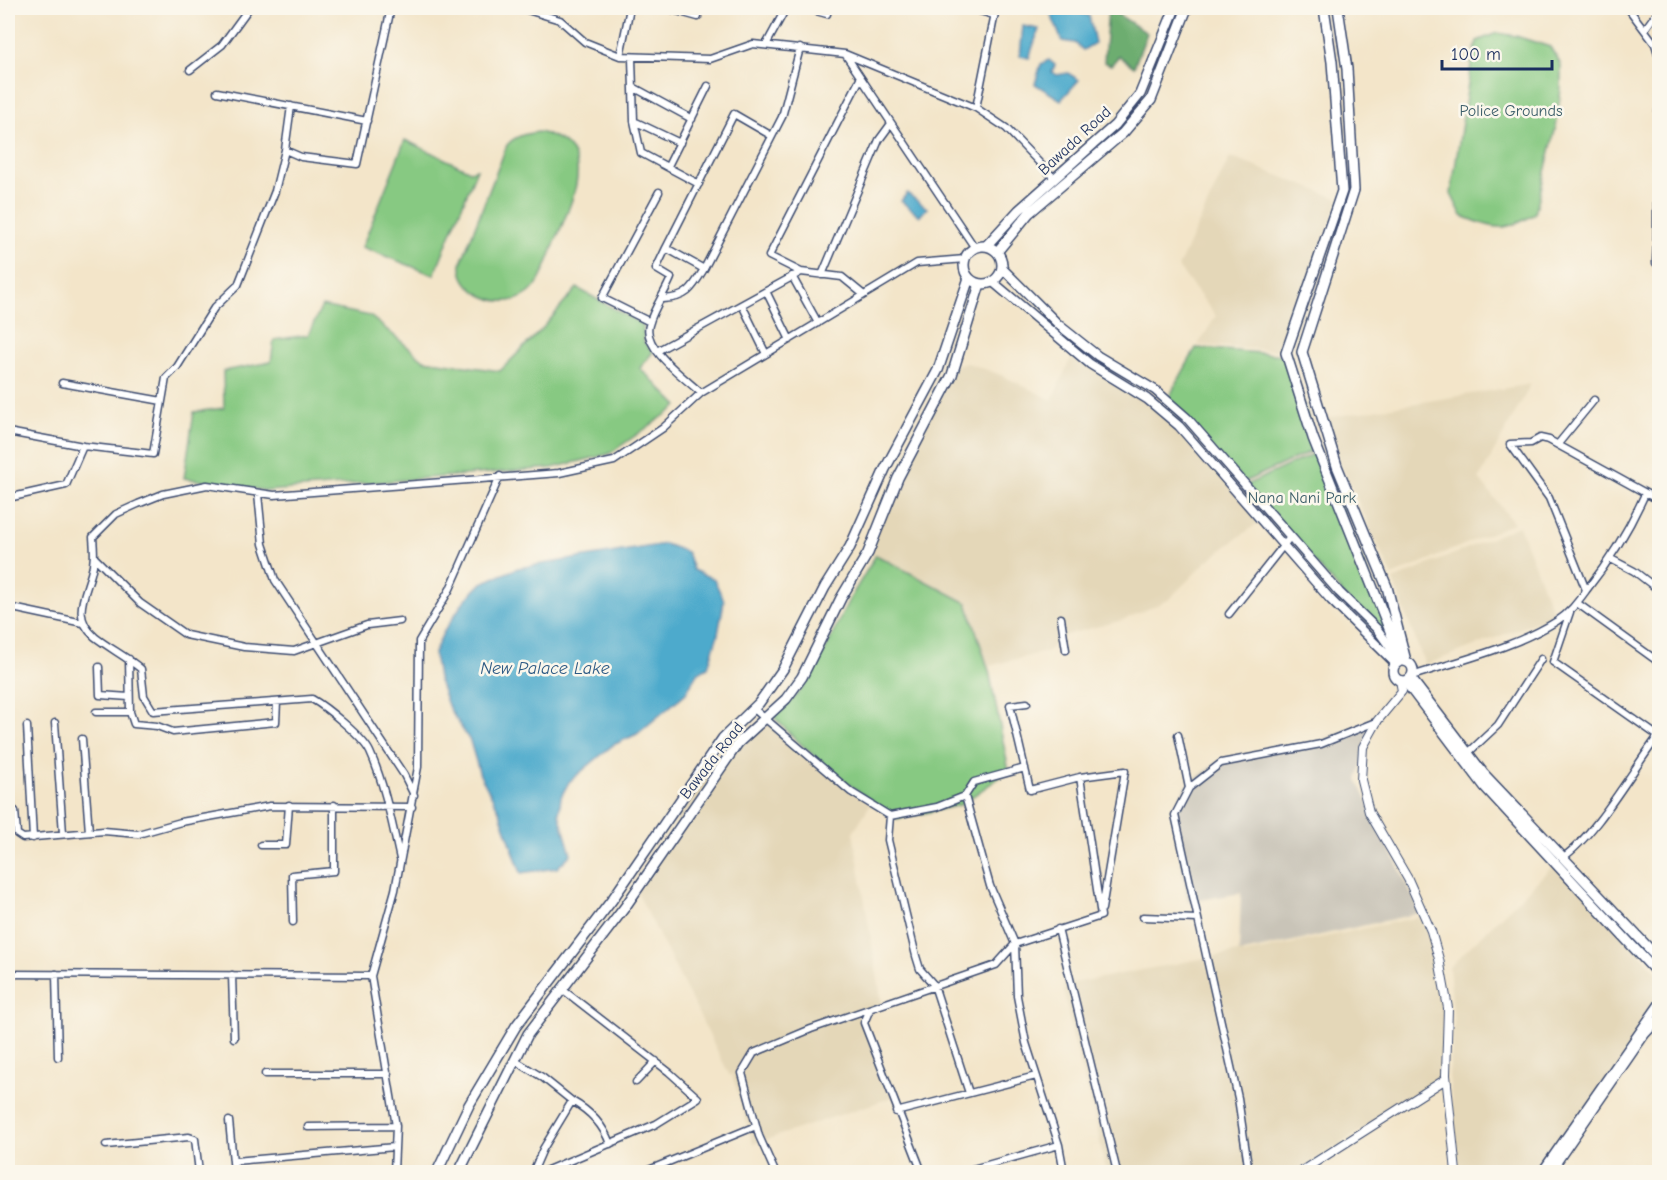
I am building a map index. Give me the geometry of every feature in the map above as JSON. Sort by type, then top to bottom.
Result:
[{"type":"main road","name":"Bawada Road","points":[[986,246],[1019,210],[1115,124],[1140,93],[1175,8]]},
{"type":"main road","points":[[997,252],[1029,213],[1097,158],[1125,131],[1150,100],[1187,8]]},
{"type":"main road","points":[[1324,8],[1334,74],[1342,191],[1286,353],[1313,438],[1401,662]]},
{"type":"main road","points":[[1338,8],[1347,69],[1354,190],[1302,352],[1337,466],[1387,588],[1401,662],[1394,674],[1407,679],[1561,859],[1659,960]]},
{"type":"main road","points":[[1342,191],[1354,190]]},
{"type":"main road","points":[[986,246],[997,252],[1002,261],[1002,268],[993,282],[980,284],[969,278],[965,269],[965,259],[975,248],[986,246]]},
{"type":"main road","points":[[1002,268],[1029,298],[1098,356],[1155,390],[1187,418],[1340,592],[1377,629],[1401,662]]},
{"type":"main road","points":[[437,1173],[468,1105],[516,1026],[612,900],[723,738],[754,709],[783,669],[825,588],[850,547],[885,470],[938,370],[969,278]]},
{"type":"main road","points":[[993,282],[1090,364],[1147,399],[1179,426],[1331,600],[1401,662],[1413,667],[1407,679]]},
{"type":"main road","name":"Bawada Road","points":[[459,1173],[528,1034],[633,896],[738,743],[786,699],[802,677],[841,598],[868,553],[898,478],[953,374],[980,284]]},
{"type":"main road","points":[[1407,679],[1485,787],[1659,976]]},
{"type":"main road","points":[[1542,1173],[1659,1003]]},
{"type":"main road","points":[[1550,1173],[1645,1034],[1659,1018]]},
{"type":"street","points":[[190,70],[222,45],[249,8]]},
{"type":"street","points":[[285,150],[301,157],[357,164],[391,8]]},
{"type":"street","points":[[522,8],[545,11],[593,46],[632,58],[710,59],[753,44],[845,54],[976,108],[1006,129],[1055,179]]},
{"type":"street","points":[[620,56],[630,8]]},
{"type":"street","points":[[666,8],[698,18]]},
{"type":"street","points":[[766,45],[786,8]]},
{"type":"street","points":[[805,8],[826,14],[828,8]]},
{"type":"street","points":[[969,8],[995,11],[976,108]]},
{"type":"street","points":[[1628,8],[1655,44],[1659,60]]},
{"type":"street","points":[[1645,29],[1659,8]]},
{"type":"street","points":[[663,299],[691,291],[704,269],[782,117],[800,48]]},
{"type":"street","points":[[845,54],[890,125],[975,248]]},
{"type":"street","points":[[632,58],[634,121],[641,153],[699,184]]},
{"type":"street","points":[[860,79],[769,256],[801,272],[842,277],[864,295]]},
{"type":"street","points":[[668,166],[708,86]]},
{"type":"street","points":[[633,87],[692,119]]},
{"type":"street","points":[[1656,263],[1659,212],[1656,127],[1659,89]]},
{"type":"street","points":[[217,92],[367,121]]},
{"type":"street","points":[[8,432],[83,446],[153,454],[166,378],[177,367],[214,308],[238,285],[275,191],[285,150],[291,106]]},
{"type":"street","points":[[701,393],[649,341],[650,322],[663,299],[671,278],[656,269],[734,114],[772,135]]},
{"type":"street","points":[[634,121],[680,142]]},
{"type":"street","points":[[822,275],[879,140],[890,125]]},
{"type":"street","points":[[650,322],[602,298],[659,192]]},
{"type":"street","points":[[666,248],[704,269]]},
{"type":"street","points":[[400,859],[369,750],[327,708],[312,699],[153,711],[144,696],[141,669],[96,637],[84,623],[80,603],[94,557],[93,537],[100,529],[116,514],[152,498],[207,485],[274,495],[559,473],[614,461],[663,428],[701,393],[917,263],[965,259]]},
{"type":"street","points":[[657,351],[801,272]]},
{"type":"street","points":[[792,276],[818,323]]},
{"type":"street","points":[[766,291],[790,340]]},
{"type":"street","points":[[742,305],[766,354]]},
{"type":"street","points":[[62,383],[162,401]]},
{"type":"street","points":[[1300,395],[1313,391]]},
{"type":"street","points":[[1558,444],[1594,400]]},
{"type":"street","points":[[1586,590],[1549,498],[1510,444],[1531,443],[1540,438],[1558,444],[1659,501]]},
{"type":"street","points":[[8,498],[66,485],[83,446]]},
{"type":"street","points":[[394,1173],[396,1126],[371,976],[395,890],[414,796],[421,740],[419,641],[450,589],[500,476]]},
{"type":"street","points":[[258,494],[263,544],[275,580],[404,775],[414,796]]},
{"type":"street","points":[[1456,1173],[1446,1079],[1449,1018],[1439,959],[1431,931],[1408,879],[1369,812],[1361,780],[1363,747],[1378,720],[1402,690],[1407,679],[1519,640],[1557,621],[1571,609],[1611,559],[1633,524],[1645,494]]},
{"type":"street","points":[[1229,614],[1291,536]]},
{"type":"street","points":[[94,557],[140,603],[186,635],[244,647],[294,651],[367,626],[400,621]]},
{"type":"street","points":[[1611,559],[1634,571],[1659,591]]},
{"type":"street","points":[[1577,603],[1659,663]]},
{"type":"street","points":[[8,607],[84,623]]},
{"type":"street","points":[[1561,859],[1571,852],[1593,825],[1659,735],[1553,662],[1571,609]]},
{"type":"street","points":[[1061,618],[1066,650]]},
{"type":"street","points":[[1468,753],[1498,724],[1541,658]]},
{"type":"street","points":[[129,659],[130,712],[134,724],[157,726],[173,732],[276,722],[277,702]]},
{"type":"street","points":[[99,667],[100,696],[129,697]]},
{"type":"street","points":[[1028,702],[1010,705],[1030,790],[1080,777],[1125,771],[1101,916]]},
{"type":"street","points":[[754,709],[851,792],[890,816],[937,807],[965,796],[974,782],[1025,768]]},
{"type":"street","points":[[96,712],[130,712]]},
{"type":"street","points":[[1249,1173],[1238,1098],[1175,815],[1189,788],[1221,763],[1321,744],[1378,720]]},
{"type":"street","points":[[55,723],[63,833]]},
{"type":"street","points":[[27,726],[33,838]]},
{"type":"street","points":[[1178,735],[1189,788]]},
{"type":"street","points":[[82,739],[89,832]]},
{"type":"street","points":[[1080,777],[1101,916]]},
{"type":"street","points":[[965,796],[990,886],[1015,944],[1017,996],[1036,1076],[1059,1145],[1064,1173]]},
{"type":"street","points":[[8,806],[15,811],[17,834],[21,837],[33,838],[89,832],[138,834],[182,822],[289,805],[412,807]]},
{"type":"street","points":[[261,845],[286,846],[289,805]]},
{"type":"street","points":[[293,922],[292,875],[334,871],[334,805]]},
{"type":"street","points":[[890,816],[888,840],[916,956],[920,969],[934,985],[969,1093]]},
{"type":"street","points":[[775,1173],[756,1126],[742,1073],[754,1053],[934,985],[996,965],[1015,944],[1101,916]]},
{"type":"street","points":[[1143,917],[1198,919]]},
{"type":"street","points":[[1058,929],[1117,1173]]},
{"type":"street","points":[[8,974],[371,976]]},
{"type":"street","points":[[56,974],[58,1057]]},
{"type":"street","points":[[232,975],[234,1038]]},
{"type":"street","points":[[543,1173],[656,1124],[698,1098],[656,1061],[562,989]]},
{"type":"street","points":[[870,1009],[864,1023],[893,1098],[896,1112],[922,1173]]},
{"type":"street","points":[[514,1060],[542,1077],[588,1112],[606,1131],[610,1144]]},
{"type":"street","points":[[636,1082],[656,1061]]},
{"type":"street","points":[[265,1074],[388,1074]]},
{"type":"street","points":[[896,1112],[1036,1076]]},
{"type":"street","points":[[1300,1173],[1446,1079]]},
{"type":"street","points":[[534,1173],[543,1149],[572,1101]]},
{"type":"street","points":[[229,1121],[235,1161],[234,1173]]},
{"type":"street","points":[[308,1127],[396,1126]]},
{"type":"street","points":[[644,1173],[756,1126]]},
{"type":"street","points":[[106,1145],[189,1137],[195,1139],[199,1173]]},
{"type":"street","points":[[962,1173],[1059,1145]]},
{"type":"street","points":[[235,1161],[395,1147]]},
{"type":"shaded area","points":[[1230,157],[1339,199],[1287,351],[1198,345],[1216,316],[1178,267]]},
{"type":"shaded area","points":[[1074,351],[1179,427],[1262,520],[1208,560],[1168,600],[1123,620],[1065,635],[1048,651],[981,668],[959,601],[868,553],[891,495],[957,364],[968,363],[1001,375],[1052,400]]},
{"type":"shaded area","points":[[1531,384],[1479,479],[1514,523],[1392,576],[1320,419]]},
{"type":"shaded area","points":[[1519,526],[1554,615],[1425,665],[1393,580]]},
{"type":"shaded area","points":[[763,717],[870,805],[853,832],[882,1004],[861,1011],[893,1097],[753,1144],[732,1074],[744,1056],[730,1076],[637,892],[676,831],[677,812],[709,757],[728,756]]},
{"type":"shaded area","points":[[1374,719],[1357,779],[1420,913],[1239,953],[1241,893],[1188,902],[1172,812],[1185,787],[1217,762],[1312,744]]},
{"type":"shaded area","points":[[1556,863],[1659,974],[1659,1008],[1545,1172],[1458,1172],[1449,1075],[1454,1024],[1449,967]]},
{"type":"shaded area","points":[[1419,917],[1431,940],[1445,1006],[1434,1013],[1444,1008],[1442,1079],[1296,1172],[1106,1172],[1096,1122],[1072,1034],[1063,985],[1243,951],[1244,954]]},
{"type":"green space","points":[[1108,8],[1147,33],[1134,67],[1119,56],[1111,65],[1104,62]]},
{"type":"green space","name":"Police Grounds","points":[[1497,33],[1516,36],[1550,47],[1561,65],[1557,122],[1535,214],[1515,224],[1499,227],[1462,216],[1451,194],[1471,65],[1477,41]]},
{"type":"green space","points":[[539,132],[558,139],[570,149],[576,162],[577,176],[574,192],[545,268],[534,288],[523,297],[510,301],[497,301],[478,293],[468,284],[463,276],[461,263],[507,145],[518,137]]},
{"type":"green space","points":[[405,140],[470,171],[477,169],[434,275],[362,247]]},
{"type":"green space","points":[[577,288],[643,325],[644,342],[653,352],[640,368],[678,406],[609,454],[552,468],[267,491],[184,478],[194,412],[224,408],[223,371],[271,362],[274,340],[308,335],[322,306],[370,316],[424,360],[500,371],[542,329]]},
{"type":"green space","points":[[1196,348],[1287,355],[1318,448],[1244,482],[1167,401]]},
{"type":"green space","name":"Nana Nani Park","points":[[1319,451],[1402,661],[1246,485]]},
{"type":"green space","points":[[876,555],[967,603],[989,671],[1009,771],[960,805],[898,819],[832,771],[801,745],[773,716],[800,691],[819,663],[849,600]]},
{"type":"water","points":[[1056,10],[1089,16],[1095,43],[1083,50],[1075,43],[1062,41],[1050,12]]},
{"type":"water","points":[[1023,26],[1039,29],[1029,58],[1020,56]]},
{"type":"water","points":[[1049,60],[1055,65],[1052,72],[1057,75],[1068,73],[1079,80],[1061,100],[1035,84],[1041,64]]},
{"type":"water","points":[[907,193],[927,208],[920,216],[901,201]]},
{"type":"water","name":"New Palace Lake","points":[[665,544],[687,552],[693,570],[714,579],[724,601],[718,634],[708,667],[697,673],[686,693],[637,734],[613,745],[569,782],[561,797],[559,814],[571,854],[557,868],[521,873],[499,810],[480,775],[470,741],[449,708],[438,678],[434,653],[443,633],[464,601],[482,583],[518,568]]}]
